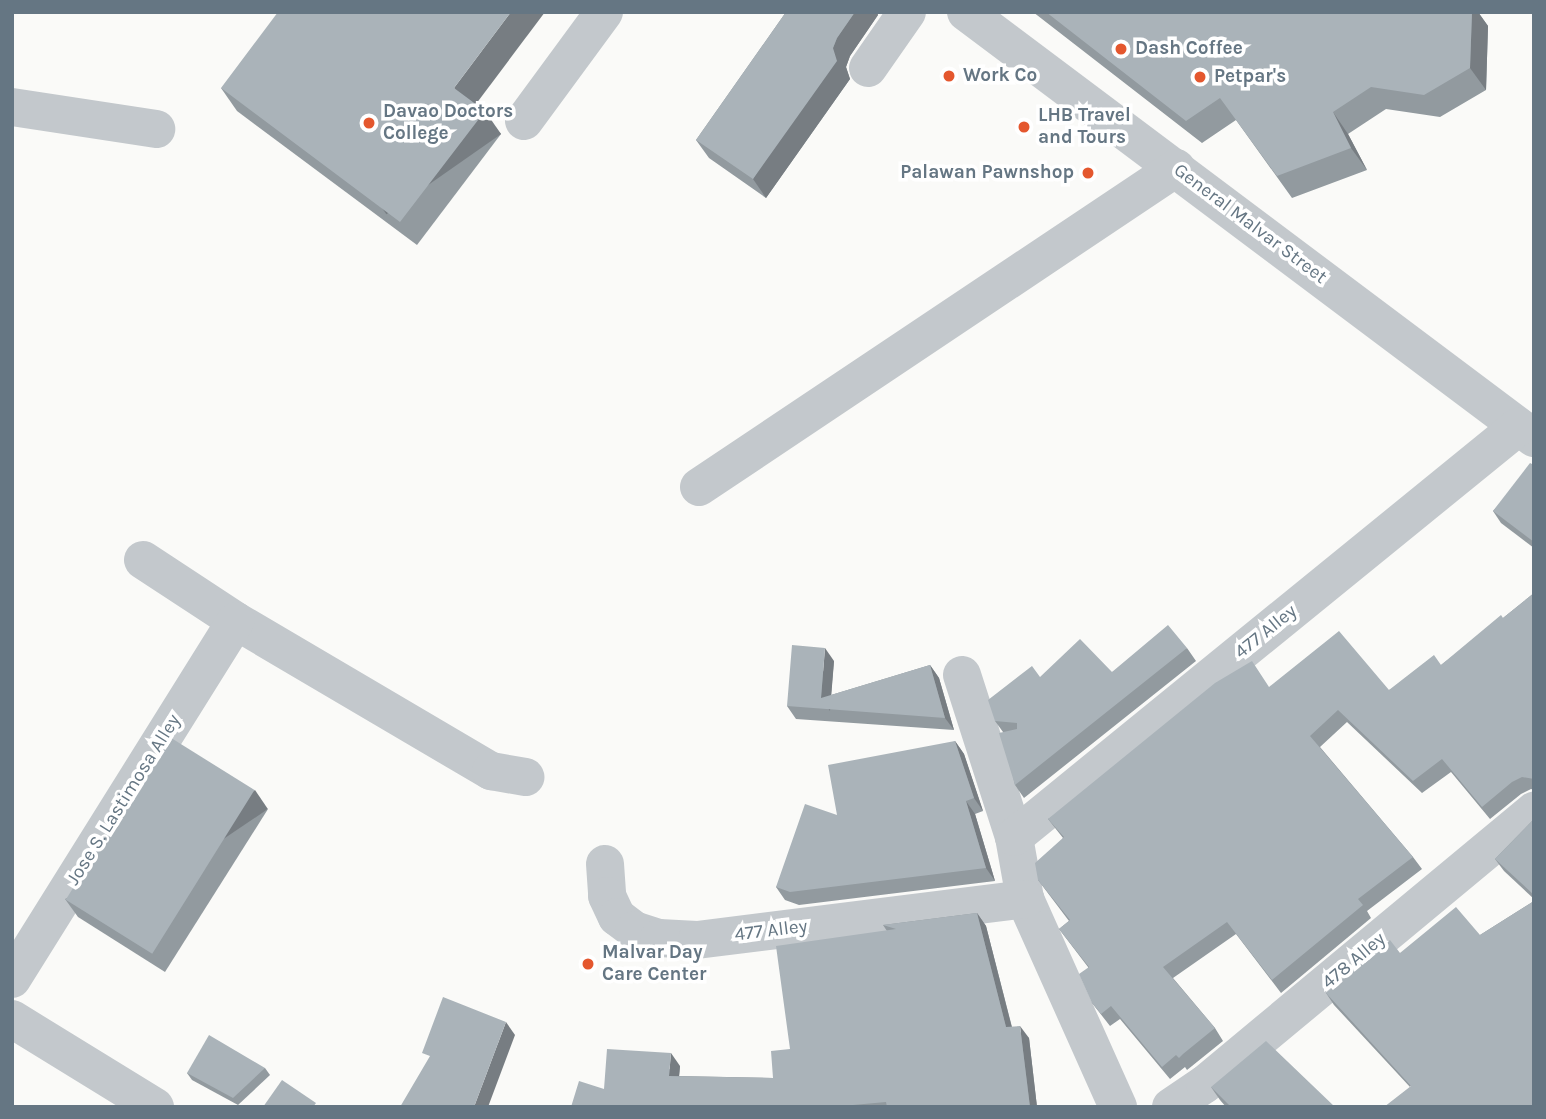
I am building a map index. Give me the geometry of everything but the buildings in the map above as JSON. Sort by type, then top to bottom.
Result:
[{"type":"street","points":[[524,121],[604,12]]},
{"type":"street","points":[[868,68],[907,12]]},
{"type":"street","name":"General Malvar Street","points":[[966,12],[1526,432]]},
{"type":"street","points":[[12,107],[156,129]]},
{"type":"street","points":[[699,487],[1175,168]]},
{"type":"street","name":"477 Alley","points":[[1014,837],[1526,432]]},
{"type":"street","points":[[143,560],[236,621],[491,771],[525,777]]},
{"type":"street","name":"Jose S. Lastimosa Alley","points":[[12,979],[236,621]]},
{"type":"street","points":[[962,675],[1014,837],[1025,899],[1118,1107]]},
{"type":"street","name":"478 Alley","points":[[1171,1107],[1205,1084],[1534,811]]},
{"type":"street","name":"477 Alley","points":[[605,864],[607,896],[617,916],[634,930],[659,938],[697,940],[1025,899]]},
{"type":"street","points":[[12,1019],[155,1107]]},
{"type":"place","name":"Dash Coffee","points":[[1121,49]]},
{"type":"place","name":"Work Co","points":[[949,76]]},
{"type":"place","name":"Petpar's","points":[[1200,77]]},
{"type":"place","name":"Davao Doctors College","points":[[369,123]]},
{"type":"place","name":"LHB Travel and Tours","points":[[1024,127]]},
{"type":"place","name":"Palawan Pawnshop","points":[[1088,173]]},
{"type":"place","name":"Malvar Day Care Center","points":[[588,964]]}]
